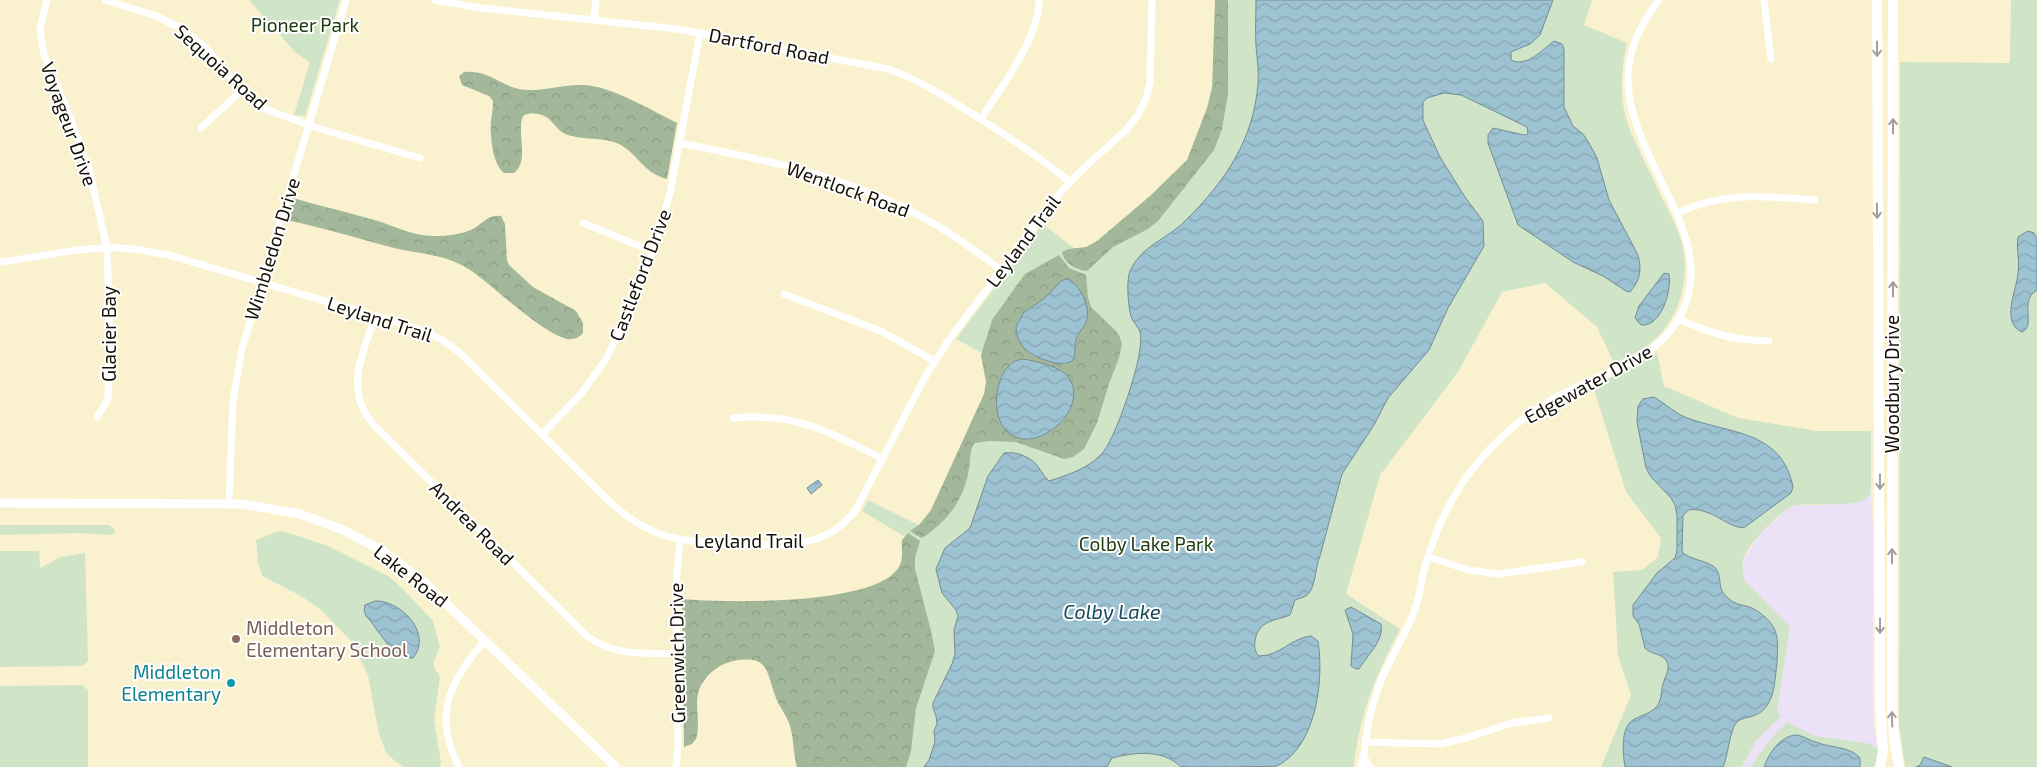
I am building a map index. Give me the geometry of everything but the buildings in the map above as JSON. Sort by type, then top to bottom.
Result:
[{"type":"main road","name":"Woodbury Drive","points":[[1877,0],[1880,697],[1883,752],[1880,767]]},
{"type":"main road","name":"Woodbury Drive","points":[[1893,0],[1892,705],[1899,767]]},
{"type":"street","name":"Voyageur Drive","points":[[46,0],[40,28],[44,55],[89,169],[107,248]]},
{"type":"street","name":"Sequoia Road","points":[[105,0],[156,16],[183,29],[206,48],[242,90],[265,109],[309,125],[420,158]]},
{"type":"street","name":"Wimbledon Drive","points":[[228,503],[234,390],[242,348],[346,0]]},
{"type":"street","name":"Dartford Road","points":[[436,0],[594,20],[660,26],[888,69],[920,83],[981,119],[1031,151],[1070,182]]},
{"type":"street","points":[[594,20],[596,0]]},
{"type":"street","points":[[981,119],[1032,35],[1040,0]]},
{"type":"street","name":"Leyland Trail","points":[[0,262],[77,250],[127,248],[172,256],[428,332],[453,348],[623,514],[652,531],[680,540],[791,544],[817,539],[838,528],[855,511],[934,361],[1001,270],[1070,182],[1126,130],[1142,108],[1150,82],[1152,0]]},
{"type":"street","name":"Edgewater Drive","points":[[1361,767],[1373,703],[1386,669],[1413,616],[1428,557],[1443,517],[1454,497],[1480,460],[1496,442],[1550,401],[1649,352],[1660,343],[1679,319],[1689,292],[1692,265],[1686,232],[1637,130],[1627,92],[1627,72],[1631,53],[1647,16],[1659,0]]},
{"type":"street","points":[[1764,0],[1771,59]]},
{"type":"street","name":"Castleford Drive","points":[[542,434],[581,394],[603,364],[617,338],[652,251],[666,209],[700,33]]},
{"type":"street","points":[[201,128],[242,90]]},
{"type":"street","name":"Wentlock Road","points":[[679,143],[782,164],[875,195],[937,225],[1001,270]]},
{"type":"street","points":[[1677,213],[1709,201],[1739,196],[1815,200]]},
{"type":"street","points":[[584,223],[652,251]]},
{"type":"street","name":"Glacier Bay","points":[[97,417],[108,399],[110,344],[107,248]]},
{"type":"street","points":[[784,294],[883,332],[934,361]]},
{"type":"street","name":"Andrea Road","points":[[375,316],[357,382],[357,393],[361,406],[374,425],[584,634],[603,646],[623,652],[677,653]]},
{"type":"street","points":[[1679,319],[1720,336],[1750,341],[1769,341]]},
{"type":"street","points":[[733,418],[771,416],[803,422],[825,430],[883,459]]},
{"type":"street","name":"Lake Road","points":[[0,503],[228,503],[262,506],[300,514],[332,525],[366,541],[415,574],[616,767]]},
{"type":"street","name":"Greenwich Drive","points":[[676,767],[678,747],[676,576],[680,540]]},
{"type":"street","points":[[1428,557],[1469,570],[1499,574],[1582,562]]},
{"type":"street","points":[[459,767],[448,742],[447,705],[454,683],[485,640]]},
{"type":"street","points":[[1365,742],[1440,744],[1466,738],[1512,723],[1549,718]]},
{"type":"street","points":[[1364,757],[1370,767]]},
{"type":"shaded area","points":[[1871,489],[1873,528],[1873,697],[1874,728],[1878,748],[1817,739],[1766,744],[1751,767],[1742,767],[1756,741],[1781,716],[1777,712],[1790,627],[1744,580],[1743,560],[1762,531],[1783,513],[1796,505],[1826,505],[1870,493]]},
{"type":"green space","name":"Pioneer Park","points":[[249,0],[340,0],[305,116],[294,115],[310,62],[296,53]]},
{"type":"green space","points":[[1215,0],[1228,0],[1228,94],[1222,129],[1214,150],[1158,221],[1148,229],[1113,247],[1087,271],[1074,267],[1068,263],[1062,252],[1069,249],[1086,247],[1097,241],[1150,196],[1187,160],[1207,108],[1212,88]]},
{"type":"green space","name":"Colby Lake","points":[[1217,0],[1592,0],[1584,25],[1627,43],[1622,88],[1627,122],[1682,243],[1685,271],[1680,299],[1675,312],[1659,336],[1640,350],[1614,363],[1597,327],[1545,283],[1502,292],[1458,372],[1380,475],[1346,594],[1400,629],[1376,679],[1364,713],[1354,767],[867,767],[915,543],[862,511],[868,500],[923,527],[1003,364],[956,339],[1043,224],[1083,255],[1188,165],[1216,84]]},
{"type":"green space","points":[[2011,0],[2037,0],[2037,767],[1905,767],[1899,726],[1900,62],[2010,63]]},
{"type":"green space","points":[[464,72],[487,75],[512,87],[526,90],[576,85],[595,86],[619,94],[677,123],[667,179],[647,169],[621,145],[608,140],[565,134],[545,116],[532,113],[523,116],[521,123],[522,154],[519,168],[514,173],[504,173],[494,156],[491,127],[493,101],[489,96],[462,85],[459,76]]},
{"type":"green space","points":[[293,198],[428,236],[463,233],[475,228],[488,218],[501,216],[505,224],[507,260],[509,265],[533,287],[576,311],[583,323],[583,333],[571,339],[556,335],[532,319],[473,272],[453,261],[433,255],[401,250],[286,220],[291,205],[293,205]]},
{"type":"green space","points":[[1059,255],[1069,268],[1086,275],[1091,307],[1119,335],[1122,344],[1119,358],[1097,423],[1084,449],[1073,457],[1064,459],[1016,442],[989,441],[975,443],[971,452],[965,487],[957,503],[941,523],[921,538],[910,531],[919,525],[931,510],[984,394],[986,382],[981,355],[992,320],[1025,274]],"holes":[[[1067,278],[1078,288],[1088,313],[1086,322],[1076,339],[1073,360],[1065,364],[1026,350],[1018,337],[1016,327],[1021,315],[1048,296],[1060,282]],[[1023,359],[1071,384],[1073,393],[1070,410],[1065,417],[1059,424],[1036,438],[1001,424],[997,408],[997,392],[1002,377],[1011,363]]]},
{"type":"green space","points":[[1657,353],[1664,386],[1738,418],[1818,431],[1871,431],[1871,489],[1867,498],[1853,503],[1804,504],[1791,507],[1775,519],[1757,537],[1745,555],[1743,561],[1744,580],[1790,627],[1777,711],[1781,716],[1756,741],[1742,767],[1601,767],[1631,695],[1618,656],[1613,572],[1642,570],[1658,557],[1661,538],[1626,492],[1593,386],[1640,364]]},
{"type":"green space","points":[[0,525],[109,525],[115,532],[110,535],[78,533],[0,535]]},
{"type":"green space","points":[[279,531],[328,546],[388,576],[433,621],[440,647],[434,661],[434,667],[440,677],[434,720],[441,762],[440,767],[404,767],[386,752],[379,734],[368,675],[351,641],[320,609],[301,596],[262,576],[258,562],[256,540]]},
{"type":"green space","points":[[908,533],[920,541],[915,557],[915,569],[935,651],[916,708],[911,751],[906,767],[797,767],[789,722],[776,698],[765,667],[754,660],[733,661],[712,671],[699,690],[696,739],[692,744],[684,747],[682,599],[761,601],[826,596],[855,591],[879,583],[895,572],[902,557],[902,540]]},
{"type":"green space","points":[[0,551],[39,551],[40,568],[61,557],[85,553],[88,661],[82,666],[0,667]]},
{"type":"green space","points":[[82,685],[88,690],[88,767],[0,767],[0,686]]},
{"type":"green space","points":[[1787,722],[1815,736],[1872,744],[1873,747],[1878,748],[1877,762],[1874,767],[1751,767],[1766,744]]},
{"type":"water","name":"Colby Lake","points":[[1256,0],[1553,0],[1540,35],[1530,44],[1511,52],[1511,60],[1523,62],[1540,53],[1554,41],[1562,44],[1564,49],[1564,107],[1573,126],[1583,134],[1597,158],[1609,200],[1638,255],[1640,271],[1638,279],[1630,292],[1626,291],[1603,276],[1573,262],[1518,225],[1488,143],[1488,135],[1493,128],[1524,135],[1528,134],[1527,127],[1461,95],[1444,93],[1427,98],[1423,102],[1423,120],[1440,157],[1465,197],[1483,221],[1484,246],[1448,308],[1429,350],[1388,398],[1374,425],[1342,474],[1310,592],[1304,597],[1295,600],[1290,615],[1268,622],[1263,625],[1257,634],[1255,647],[1259,656],[1273,653],[1304,637],[1311,636],[1318,641],[1320,674],[1315,710],[1309,728],[1301,743],[1290,756],[1277,766],[1181,767],[1166,757],[1139,753],[1112,758],[1107,767],[924,767],[929,760],[935,742],[934,731],[937,724],[933,703],[955,654],[954,630],[958,616],[956,610],[942,593],[936,569],[945,548],[970,528],[988,476],[1004,453],[1014,453],[1028,458],[1036,464],[1049,481],[1072,473],[1093,462],[1110,442],[1123,411],[1135,374],[1141,342],[1139,330],[1132,319],[1129,309],[1128,288],[1130,271],[1135,262],[1147,249],[1178,227],[1199,206],[1224,176],[1243,142],[1255,104],[1258,83]]},
{"type":"water","points":[[2028,231],[2034,233],[2037,239],[2037,290],[2029,300],[2028,324],[2022,332],[2015,328],[2012,321],[2011,305],[2017,280],[2018,237]]},
{"type":"water","points":[[1664,273],[1669,274],[1669,289],[1664,307],[1654,320],[1648,324],[1641,325],[1635,318],[1639,306]]},
{"type":"water","points":[[1067,278],[1072,281],[1084,297],[1087,316],[1085,324],[1076,339],[1074,359],[1069,362],[1056,363],[1042,359],[1024,348],[1018,338],[1016,327],[1023,313],[1045,298],[1060,282]]},
{"type":"water","points":[[1023,359],[1049,365],[1063,372],[1069,378],[1074,391],[1071,406],[1063,420],[1046,433],[1029,439],[1011,434],[1002,425],[997,412],[996,398],[1004,372],[1012,363]]},
{"type":"water","points":[[1654,397],[1685,417],[1754,438],[1767,445],[1778,455],[1787,469],[1793,487],[1791,493],[1745,527],[1733,525],[1713,515],[1697,510],[1688,510],[1683,516],[1682,552],[1689,557],[1713,566],[1718,572],[1724,594],[1734,602],[1750,607],[1767,618],[1774,629],[1777,641],[1777,663],[1770,700],[1760,713],[1736,723],[1732,731],[1723,767],[1625,767],[1623,742],[1626,729],[1633,720],[1657,706],[1668,670],[1665,659],[1645,648],[1639,624],[1633,616],[1633,605],[1657,573],[1675,558],[1677,550],[1677,515],[1675,505],[1671,498],[1651,477],[1646,468],[1637,422],[1638,406],[1643,399]]},
{"type":"water","points":[[818,480],[822,485],[811,494],[807,488]]},
{"type":"water","points":[[375,601],[385,602],[404,612],[417,629],[418,649],[413,658],[405,657],[392,649],[366,616],[365,605]]},
{"type":"water","points":[[1351,607],[1381,624],[1378,642],[1359,669],[1351,666],[1353,634],[1345,610]]},
{"type":"water","points":[[1794,735],[1851,751],[1860,758],[1860,767],[1764,767],[1775,747],[1784,739]]},
{"type":"water","points":[[1924,757],[1952,767],[1916,767],[1920,765]]},
{"type":"place","name":"Middleton Elementary School","points":[[236,639]]},
{"type":"place","name":"Middleton Elementary","points":[[231,683]]},
{"type":"park label","name":"Colby Lake Park","points":[[1146,544]]}]
